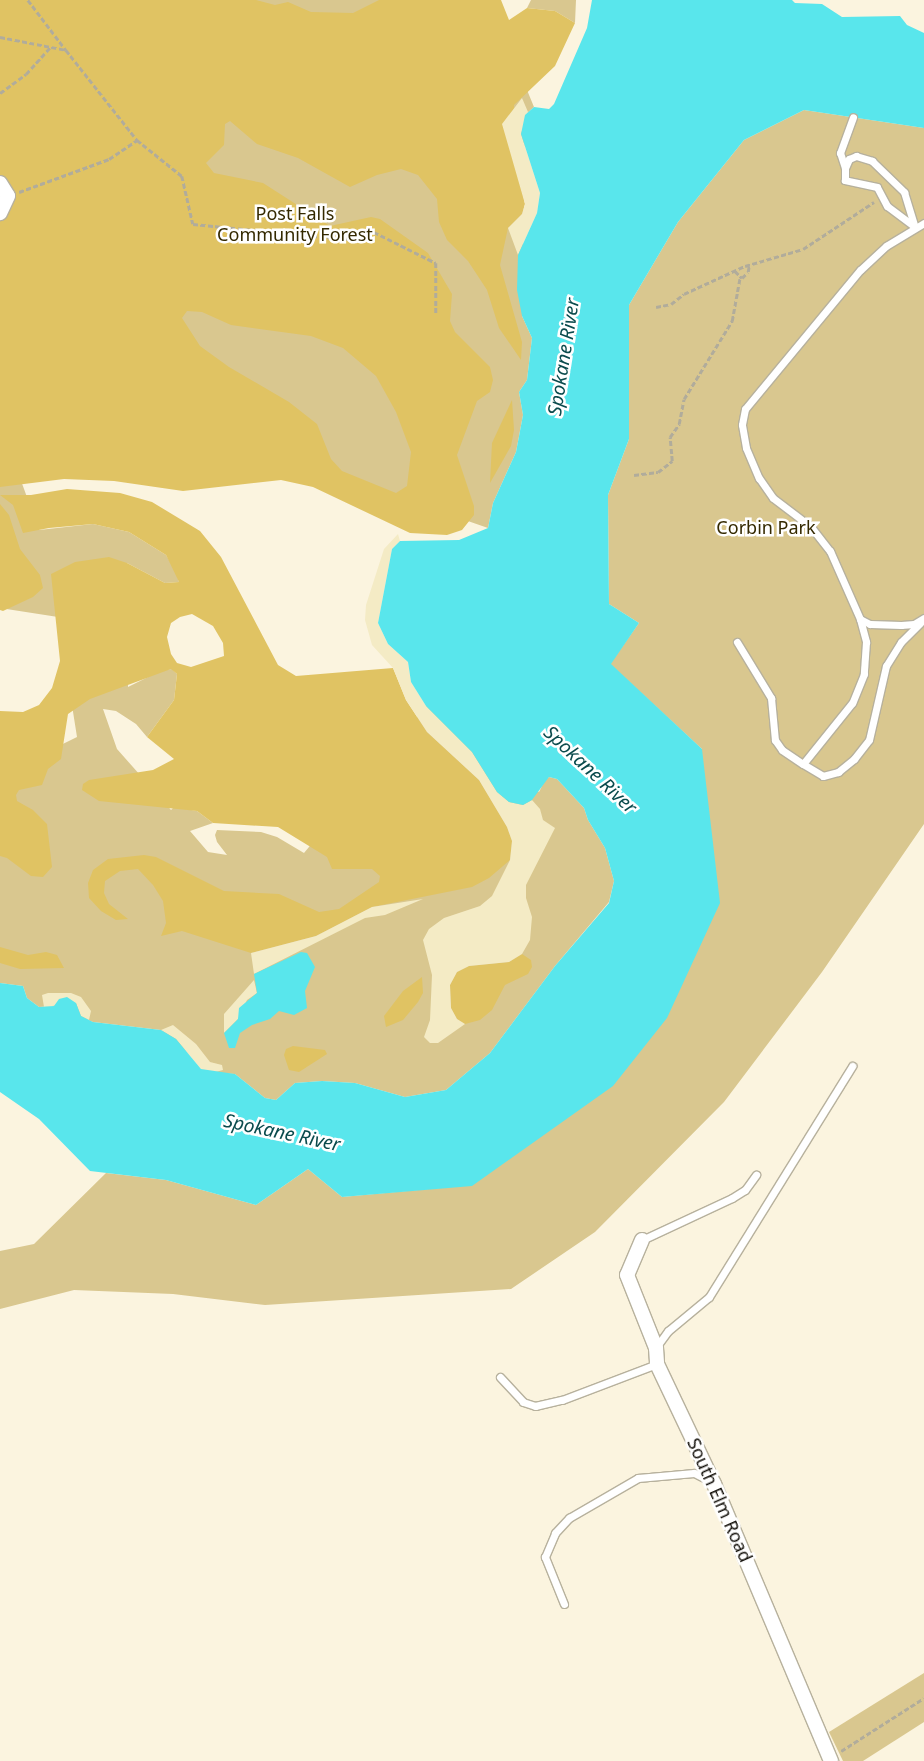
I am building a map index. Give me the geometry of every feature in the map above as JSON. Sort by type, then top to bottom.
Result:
[{"type":"street","points":[[0,183],[8,196],[0,213]]},
{"type":"street","name":"South Elm Road","points":[[642,1240],[627,1275],[656,1348],[657,1364],[714,1484],[831,1760]]},
{"type":"lane","points":[[853,117],[840,153],[845,168],[845,180],[871,184],[882,193],[887,206],[915,226]]},
{"type":"lane","points":[[845,168],[850,159],[864,156],[904,192],[915,226]]},
{"type":"lane","points":[[882,193],[891,181]]},
{"type":"lane","points":[[803,764],[852,703],[864,674],[866,642],[860,619],[830,551],[811,527],[773,498],[759,478],[746,448],[742,425],[745,409],[860,270],[915,226],[924,223]]},
{"type":"lane","points":[[860,619],[870,624],[901,625],[922,620]]},
{"type":"lane","points":[[737,642],[771,698],[775,740],[782,750],[823,776],[838,772],[854,759],[869,740],[886,666],[901,642],[922,620]]},
{"type":"lane","points":[[656,1348],[668,1331],[698,1310],[714,1290],[852,1066]]},
{"type":"lane","points":[[642,1240],[732,1198],[745,1190],[756,1174]]},
{"type":"lane","points":[[500,1377],[523,1402],[536,1406],[562,1400],[657,1364]]},
{"type":"lane","points":[[564,1604],[545,1557],[555,1533],[569,1518],[638,1478],[694,1473],[714,1484]]},
{"type":"path","points":[[28,0],[137,140],[182,176],[193,224],[345,239],[374,232],[436,263],[436,313]]},
{"type":"path","points":[[0,37],[66,50]]},
{"type":"path","points":[[0,93],[26,74],[50,47]]},
{"type":"path","points":[[8,196],[109,159],[137,140]]},
{"type":"path","points":[[656,307],[671,304],[684,294],[735,271],[803,249],[882,193]]},
{"type":"path","points":[[740,277],[746,276],[749,266]]},
{"type":"path","points":[[735,271],[740,277]]},
{"type":"path","points":[[634,475],[658,472],[672,460],[670,437],[679,424],[684,399],[732,321],[740,277]]},
{"type":"path","points":[[831,1760],[924,1698]]},
{"type":"green space","name":"Post Falls Community Forest","points":[[0,0],[490,0],[534,107],[525,115],[522,316],[532,338],[527,380],[519,392],[523,415],[516,452],[493,503],[488,528],[105,395],[1,426],[39,530],[93,524],[129,532],[166,555],[176,572],[179,582],[165,583],[127,563],[128,687],[162,670],[172,669],[177,674],[174,700],[147,737],[136,724],[116,711],[103,709],[117,749],[171,810],[174,807],[197,811],[213,823],[190,831],[208,852],[227,855],[217,842],[215,835],[217,830],[261,832],[277,837],[304,853],[426,706],[539,792],[545,780],[549,777],[557,779],[584,808],[588,820],[605,848],[614,881],[609,902],[555,966],[490,1053],[446,1090],[405,1097],[355,1083],[322,1081],[295,1083],[276,1100],[265,1098],[235,1074],[212,1073],[161,1030],[93,1022],[54,1006],[39,1007],[27,998],[23,986],[0,983],[0,775],[77,737],[58,617],[0,608]]},
{"type":"green space","points":[[0,0],[256,0],[275,5],[288,2],[311,12],[353,13],[379,0],[501,0],[509,20],[527,8],[555,11],[575,23],[555,66],[514,105],[518,174],[525,204],[522,214],[508,228],[500,265],[522,342],[521,360],[499,328],[487,290],[468,261],[447,240],[439,222],[437,199],[418,175],[401,169],[377,175],[350,187],[298,158],[257,144],[230,121],[225,124],[224,145],[206,163],[214,173],[263,183],[330,226],[371,217],[380,219],[428,253],[452,294],[450,321],[455,332],[490,367],[493,380],[490,392],[477,401],[457,455],[474,506],[474,515],[462,530],[447,535],[410,533],[313,487],[281,480],[183,491],[114,481],[64,479],[0,487],[0,220],[14,201],[12,188],[0,178]],"holes":[[[187,311],[202,312],[231,325],[311,336],[343,348],[376,376],[396,412],[411,452],[407,486],[396,493],[342,471],[331,459],[317,424],[289,402],[229,367],[200,346],[182,318]]]},
{"type":"green space","points":[[531,0],[576,0],[575,23],[555,11],[527,8]]},
{"type":"green space","name":"Corbin Park","points":[[804,110],[924,128],[924,824],[822,972],[724,1102],[595,1232],[511,1289],[265,1305],[173,1294],[74,1290],[0,1309],[0,1251],[34,1244],[106,1173],[166,1180],[256,1205],[308,1169],[342,1197],[472,1185],[702,749],[610,664],[639,623],[609,604],[608,495],[629,439],[629,305],[678,222],[744,140]]},
{"type":"green space","points":[[512,400],[514,430],[511,446],[490,483],[492,443]]},
{"type":"green space","points":[[67,489],[120,493],[152,502],[200,531],[221,557],[278,665],[296,676],[393,668],[406,700],[427,732],[479,780],[507,827],[512,841],[510,860],[489,878],[472,887],[372,907],[316,936],[251,953],[182,931],[161,936],[166,923],[163,901],[153,885],[138,869],[120,871],[105,881],[104,893],[109,904],[128,919],[116,920],[101,911],[89,898],[88,883],[93,870],[108,859],[144,855],[156,857],[224,891],[279,894],[319,912],[339,909],[379,882],[380,876],[372,869],[332,869],[327,857],[278,827],[213,823],[197,811],[99,801],[82,790],[83,784],[89,780],[153,770],[174,759],[147,737],[174,700],[177,674],[171,669],[90,699],[68,714],[61,759],[48,769],[42,785],[19,790],[16,795],[17,801],[33,810],[47,824],[52,867],[43,877],[31,876],[7,858],[0,856],[0,711],[23,712],[39,705],[52,688],[60,661],[51,574],[75,562],[109,557],[127,563],[165,583],[179,582],[166,555],[129,532],[93,524],[49,528],[23,533],[13,505],[0,495],[31,495]],"holes":[[[192,614],[213,626],[223,643],[224,656],[191,667],[177,663],[171,654],[167,637],[171,623],[180,617]]]},
{"type":"green space","points":[[0,504],[9,515],[20,549],[40,575],[43,588],[33,597],[3,611],[0,610]]},
{"type":"green space","points":[[0,947],[28,955],[46,952],[57,955],[64,968],[20,969],[0,963]]},
{"type":"green space","points":[[522,954],[531,960],[532,967],[528,974],[505,985],[492,1010],[480,1020],[465,1024],[457,1019],[451,1008],[450,985],[457,972],[469,966],[509,962]]},
{"type":"green space","points":[[422,977],[423,993],[418,1002],[403,1020],[386,1027],[384,1016],[403,991]]},
{"type":"green space","points":[[293,1046],[325,1050],[327,1054],[299,1072],[289,1070],[284,1055],[286,1049]]},
{"type":"green space","points":[[924,1673],[924,1722],[863,1761],[843,1761],[829,1732]]},
{"type":"sand","points":[[522,98],[528,112],[521,134],[540,193],[537,213],[518,255],[508,228],[522,214],[525,204],[502,124]]},
{"type":"sand","points":[[398,534],[400,541],[392,549],[378,623],[388,644],[408,662],[411,682],[426,706],[472,752],[497,792],[509,802],[523,805],[532,800],[540,809],[543,820],[555,828],[526,885],[526,898],[532,917],[530,940],[522,954],[509,962],[469,966],[457,972],[450,985],[451,1008],[457,1019],[465,1024],[438,1043],[430,1043],[424,1037],[430,1020],[432,975],[423,940],[429,929],[444,918],[480,906],[492,896],[510,860],[512,841],[507,827],[479,780],[427,732],[406,700],[393,668],[372,645],[365,620],[366,605],[384,549]]},
{"type":"sand","points":[[423,899],[385,915],[365,918],[254,974],[251,953],[316,936],[372,907]]},
{"type":"sand","points":[[254,980],[257,993],[247,1000],[238,1019],[224,1033],[224,1014]]},
{"type":"sand","points":[[48,993],[71,993],[81,997],[91,1011],[89,1020],[81,1016],[76,1003],[44,1007],[42,995]]},
{"type":"sand","points":[[173,1025],[196,1044],[210,1062],[222,1065],[223,1070],[212,1073],[201,1069],[176,1039],[161,1030]]},
{"type":"water","name":"Spokane River","points":[[592,0],[792,0],[795,3],[822,4],[842,17],[900,16],[907,25],[924,33],[924,128],[804,110],[744,140],[678,222],[629,305],[629,439],[608,495],[609,604],[639,623],[611,664],[702,749],[720,903],[667,1018],[613,1086],[472,1186],[342,1197],[308,1169],[256,1205],[166,1180],[90,1171],[39,1119],[0,1092],[0,983],[23,986],[27,998],[39,1007],[54,1006],[59,999],[67,997],[76,1003],[81,1016],[93,1022],[161,1030],[176,1039],[201,1069],[235,1074],[265,1098],[276,1100],[295,1083],[322,1081],[355,1083],[405,1097],[446,1090],[490,1053],[555,966],[609,903],[614,881],[605,848],[588,820],[584,808],[557,779],[549,777],[532,800],[523,805],[509,802],[497,792],[472,752],[426,706],[411,682],[408,662],[388,644],[378,623],[392,549],[400,541],[459,540],[488,528],[493,503],[516,452],[523,415],[519,392],[527,380],[532,338],[522,316],[517,290],[518,255],[537,213],[540,193],[521,134],[525,115],[534,107],[549,109],[554,104],[587,28]]},
{"type":"water","points":[[301,952],[307,953],[315,967],[305,991],[307,1008],[294,1015],[279,1011],[270,1019],[252,1025],[240,1033],[235,1048],[229,1048],[224,1033],[238,1019],[239,1008],[257,993],[254,974]]}]
